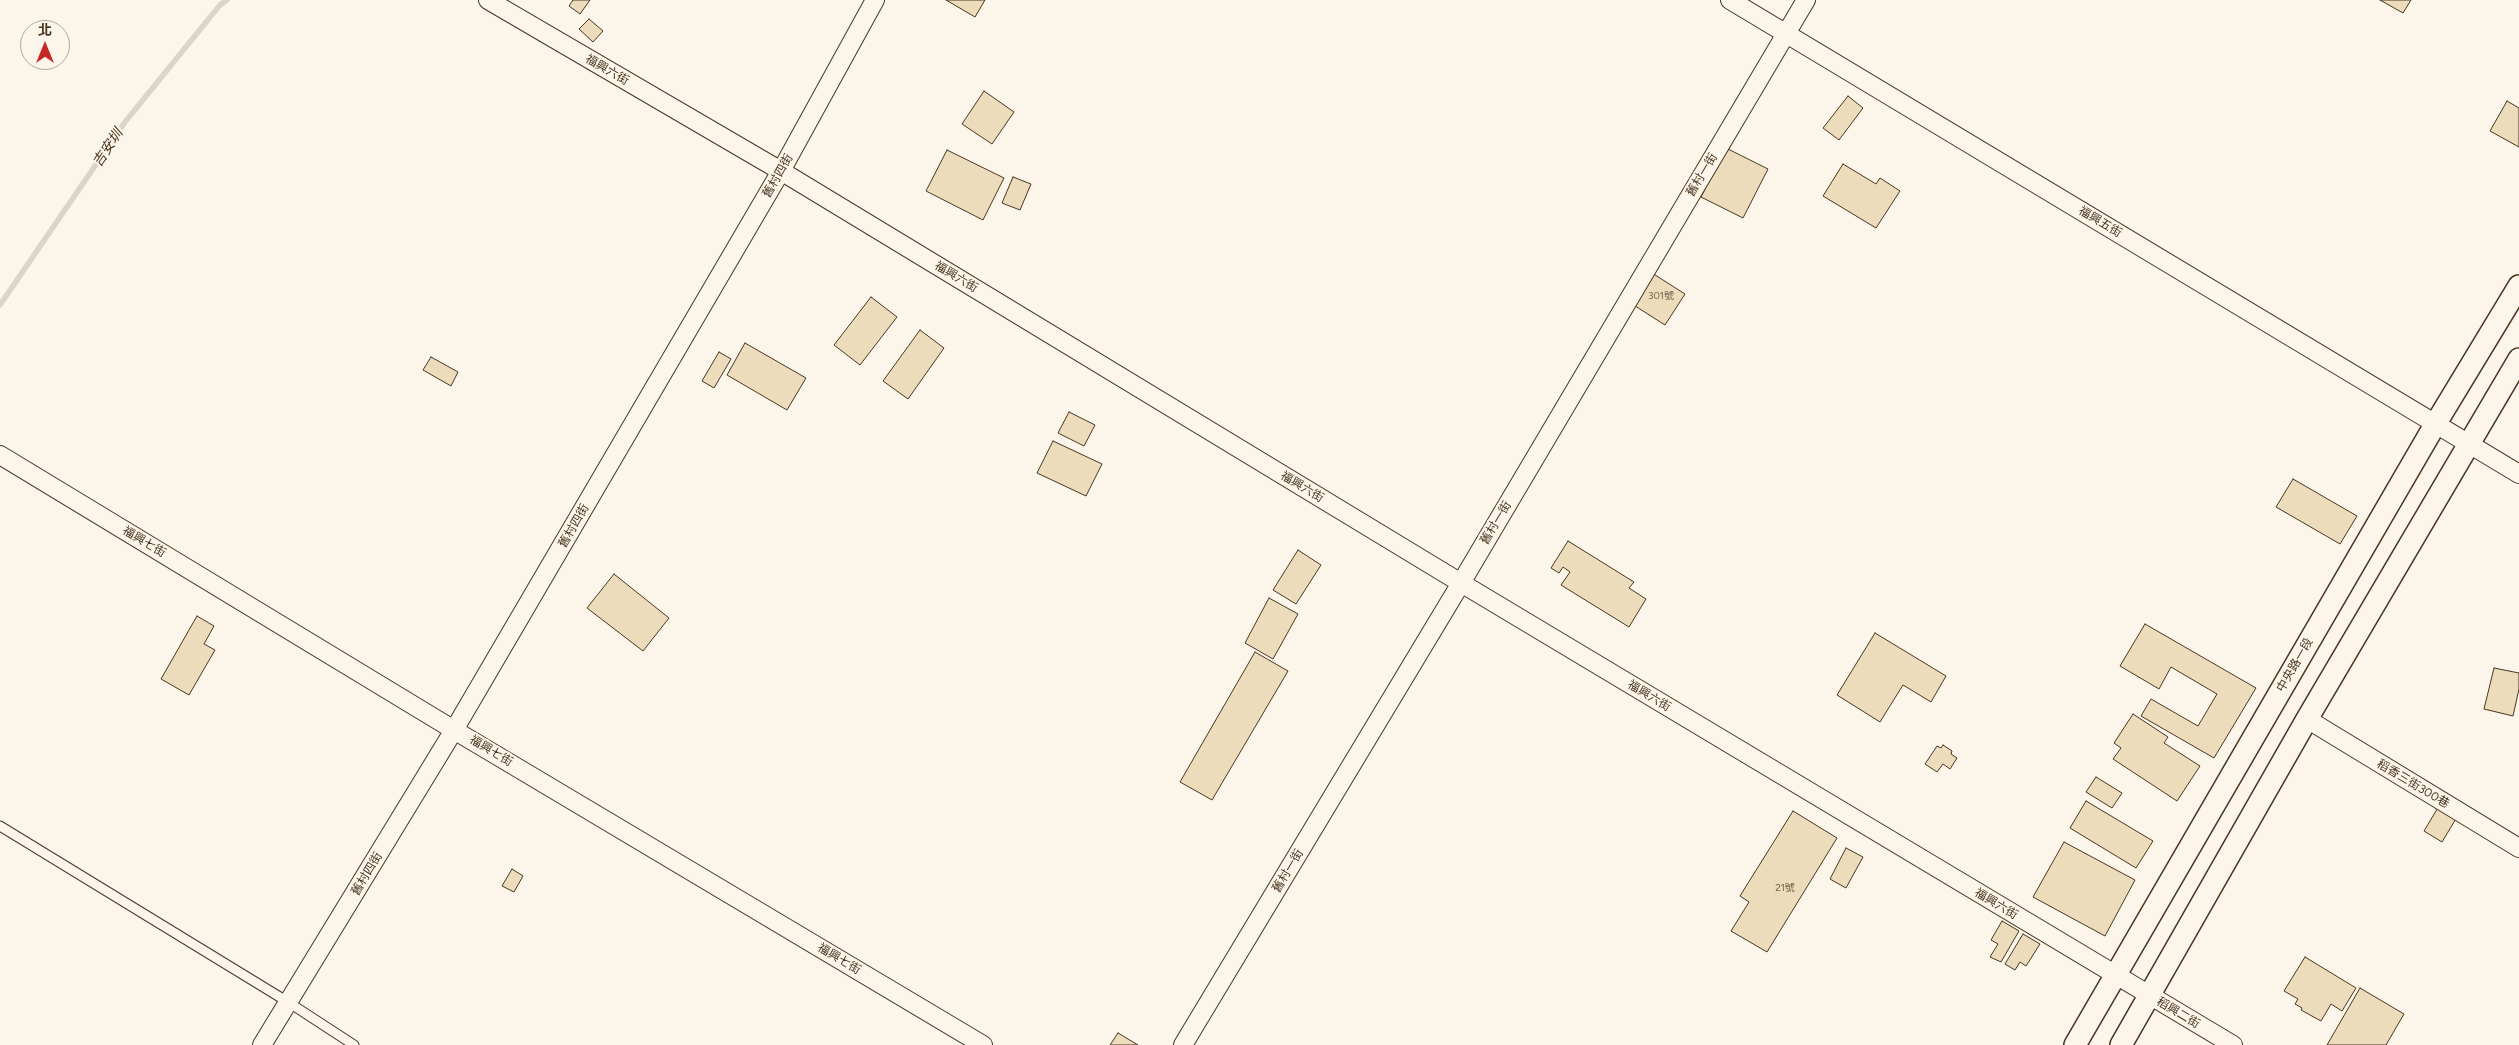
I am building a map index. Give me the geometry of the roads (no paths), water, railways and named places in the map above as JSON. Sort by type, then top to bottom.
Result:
[{"type":"street","name":"福興六街","points":[[488,0],[781,171],[1461,583],[2150,996]]},
{"type":"street","name":"舊村四街","points":[[262,1045],[454,730],[781,171],[875,0]]},
{"type":"street","name":"福興五街","points":[[1730,0],[2519,474]]},
{"type":"street","name":"舊村一街","points":[[1184,1045],[1461,583],[1806,0]]},
{"type":"street","name":"中央路一段","points":[[2075,1045],[2436,423],[2519,286]]},
{"type":"street","points":[[2121,1045],[2307,719],[2519,359]]},
{"type":"street","name":"福興七街","points":[[0,455],[454,730],[983,1045]]},
{"type":"street","name":"稻香三街300巷","points":[[2307,719],[2519,848]]},
{"type":"street","name":"稻興二街","points":[[2150,996],[2233,1045]]},
{"type":"lane","points":[[0,826],[288,1002],[354,1045]]},
{"type":"waterway","name":"吉安圳","points":[[0,305],[125,122],[220,5],[227,0]]}]
